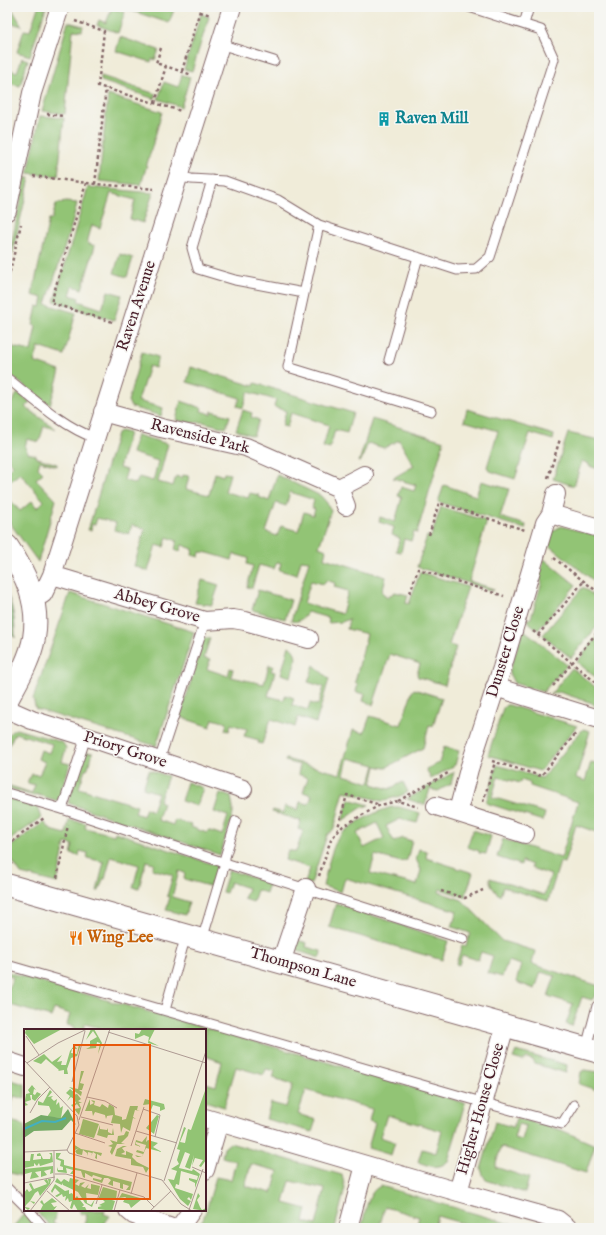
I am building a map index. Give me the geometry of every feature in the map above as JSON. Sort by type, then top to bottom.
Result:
[{"type":"main road","points":[[7,546],[20,565],[34,598],[35,621],[34,638],[22,672],[7,700]]},
{"type":"main road","name":"Thompson Lane","points":[[7,885],[592,1050]]},
{"type":"street","points":[[14,216],[32,93],[60,7]]},
{"type":"street","name":"Raven Avenue","points":[[34,598],[43,594],[52,575],[232,7]]},
{"type":"street","name":"Ravenside Park","points":[[103,412],[161,428],[246,447],[339,488]]},
{"type":"street","points":[[346,506],[339,488],[364,475]]},
{"type":"street","name":"Dunster Close","points":[[458,811],[471,763],[545,523],[551,514],[552,488]]},
{"type":"street","points":[[551,514],[599,528]]},
{"type":"street","name":"Abbey Grove","points":[[52,575],[205,620],[245,620],[309,639]]},
{"type":"street","points":[[495,687],[599,719]]},
{"type":"street","name":"Priory Grove","points":[[7,709],[32,720],[243,789]]},
{"type":"street","points":[[436,806],[458,811],[525,834]]},
{"type":"street","points":[[281,962],[306,888]]},
{"type":"street","name":"Higher House Close","points":[[458,1192],[505,1026]]},
{"type":"street","points":[[7,1061],[24,1066]]},
{"type":"street","points":[[206,1163],[212,1120]]},
{"type":"street","name":"Higher House Close","points":[[212,1120],[558,1220],[568,1228]]},
{"type":"street","points":[[348,1228],[365,1165]]},
{"type":"street","points":[[129,1211],[134,1215],[172,1228]]},
{"type":"street","points":[[178,1228],[191,1211]]},
{"type":"lane","points":[[178,176],[191,179],[225,181],[278,200],[319,225],[457,270],[476,270],[490,257],[554,59],[542,30],[469,7]]},
{"type":"lane","points":[[524,24],[529,7]]},
{"type":"lane","points":[[220,44],[274,61]]},
{"type":"lane","points":[[212,180],[192,248],[198,268],[235,280],[304,293]]},
{"type":"lane","points":[[319,225],[288,367],[431,411]]},
{"type":"lane","points":[[389,360],[418,257]]},
{"type":"lane","points":[[7,378],[66,424],[95,438]]},
{"type":"lane","points":[[159,761],[205,620]]},
{"type":"lane","points":[[67,810],[86,737]]},
{"type":"lane","points":[[7,793],[67,810],[225,863],[463,939]]},
{"type":"lane","points":[[165,1010],[225,863],[225,857],[236,820]]},
{"type":"lane","points":[[7,965],[483,1103],[562,1124],[574,1105]]},
{"type":"lane","points":[[592,1050],[596,1006]]},
{"type":"lane","points":[[7,1188],[24,1205]]},
{"type":"lane","points":[[30,1211],[44,1228]]},
{"type":"path","points":[[182,71],[201,7]]},
{"type":"path","points":[[200,12],[213,16]]},
{"type":"path","points":[[74,21],[104,31],[98,86],[183,112]]},
{"type":"path","points":[[160,48],[156,63],[196,76]]},
{"type":"path","points":[[155,103],[166,66]]},
{"type":"path","points":[[95,184],[106,88]]},
{"type":"path","points":[[45,114],[64,116]]},
{"type":"path","points":[[31,176],[95,184],[154,189]]},
{"type":"path","points":[[86,183],[51,303],[118,323]]},
{"type":"path","points":[[7,284],[13,257],[14,216]]},
{"type":"path","points":[[7,256],[13,257]]},
{"type":"path","points":[[552,488],[548,478],[560,440]]},
{"type":"path","points":[[429,535],[439,503],[526,530]]},
{"type":"path","points":[[549,554],[599,594]]},
{"type":"path","points":[[410,593],[418,569],[505,596]]},
{"type":"path","points":[[538,635],[584,581]]},
{"type":"path","points":[[532,630],[599,685]]},
{"type":"path","points":[[552,687],[599,630]]},
{"type":"path","points":[[490,760],[541,776],[578,731]]},
{"type":"path","points":[[482,806],[495,762]]},
{"type":"path","points":[[306,888],[317,886],[331,839],[343,826],[380,805],[398,801],[453,770]]},
{"type":"path","points":[[337,832],[346,795],[380,805]]},
{"type":"path","points":[[398,801],[424,808],[436,806]]},
{"type":"path","points":[[7,845],[44,818],[67,810],[56,879]]},
{"type":"path","points":[[441,891],[465,898],[483,890]]},
{"type":"green space","points":[[7,7],[11,7],[22,26],[7,22]]},
{"type":"green space","points":[[38,7],[46,7],[30,56],[17,52],[24,30],[30,31]]},
{"type":"green space","points":[[127,7],[175,7],[169,23],[126,9]]},
{"type":"green space","points":[[112,8],[125,12],[118,33],[97,25],[99,20],[106,23]]},
{"type":"green space","points":[[201,14],[209,17],[192,71],[184,69]]},
{"type":"green space","points":[[68,22],[83,26],[82,31],[73,30],[65,114],[42,111]]},
{"type":"green space","points":[[120,37],[159,50],[155,60],[152,59],[151,62],[116,51]]},
{"type":"green space","points":[[22,58],[28,60],[20,86],[7,83],[7,69],[17,72]]},
{"type":"green space","points":[[182,75],[190,77],[181,107],[158,99],[164,82],[178,87]]},
{"type":"green space","points":[[101,76],[156,94],[155,99],[101,81]]},
{"type":"green space","points":[[108,95],[162,112],[141,185],[99,181]]},
{"type":"green space","points":[[40,116],[64,118],[58,176],[28,173]]},
{"type":"green space","points":[[25,178],[30,178],[12,255],[9,255]]},
{"type":"green space","points":[[88,187],[153,193],[143,223],[130,219],[135,200],[111,193],[100,228],[92,225],[87,243],[95,246],[82,289],[73,286],[70,295],[79,298],[78,301],[102,309],[108,291],[122,295],[114,320],[54,301]]},
{"type":"green space","points":[[65,202],[77,203],[72,224],[46,304],[76,313],[64,355],[39,347],[34,362],[60,371],[50,405],[7,373],[7,344],[13,345],[12,347],[31,351],[36,326],[33,325],[37,306],[41,307],[43,298],[32,295],[49,219],[52,219],[56,204]]},
{"type":"green space","points":[[120,254],[133,258],[127,277],[114,273]]},
{"type":"green space","points":[[142,352],[158,357],[155,368],[149,366],[138,401],[163,408],[161,416],[131,407],[128,401]]},
{"type":"green space","points":[[191,367],[254,386],[255,383],[353,413],[347,433],[335,430],[330,448],[323,447],[329,425],[291,413],[287,427],[282,426],[286,411],[274,407],[276,400],[248,392],[243,408],[237,406],[240,398],[187,382]]},
{"type":"green space","points":[[18,393],[30,402],[25,407],[56,429],[44,426],[39,442],[27,439],[25,447],[28,453],[36,455],[35,457],[57,464],[57,466],[40,461],[38,468],[43,473],[36,479],[56,500],[38,562],[7,519],[7,504],[11,501],[20,511],[32,501],[37,508],[44,501],[20,473],[7,484],[7,471],[13,465],[7,459],[7,401],[11,403]]},
{"type":"green space","points":[[181,401],[202,408],[201,411],[211,414],[212,411],[230,416],[226,428],[203,422],[189,423],[176,420]]},
{"type":"green space","points":[[467,409],[554,435],[553,440],[530,433],[515,479],[490,471],[487,467],[498,431],[464,421]]},
{"type":"green space","points":[[243,410],[252,413],[251,417],[259,420],[253,436],[236,430]]},
{"type":"green space","points":[[372,419],[444,441],[417,533],[414,532],[411,541],[404,539],[401,552],[396,551],[400,538],[392,535],[394,527],[379,522],[380,517],[395,522],[402,497],[398,496],[401,487],[414,491],[416,485],[393,478],[414,466],[399,440],[384,448],[368,443],[361,461],[359,462]]},
{"type":"green space","points":[[120,431],[129,433],[119,468],[127,470],[124,480],[136,484],[139,477],[153,481],[158,461],[132,453],[137,435],[168,444],[158,482],[173,486],[176,476],[181,478],[182,475],[189,476],[186,489],[209,495],[215,473],[223,476],[224,473],[230,474],[225,492],[248,498],[250,493],[259,495],[259,497],[269,501],[277,475],[321,496],[331,511],[319,547],[326,550],[324,558],[386,577],[382,592],[387,598],[395,592],[408,595],[406,603],[409,604],[420,572],[468,587],[449,645],[456,647],[445,685],[418,677],[417,674],[420,664],[390,654],[373,705],[363,701],[365,694],[356,692],[358,684],[355,682],[367,634],[347,629],[349,619],[342,622],[328,623],[329,618],[307,612],[299,621],[291,621],[309,561],[301,560],[297,575],[279,570],[281,563],[277,562],[274,569],[259,565],[252,588],[247,587],[253,566],[247,564],[248,558],[234,554],[232,560],[200,552],[199,557],[192,555],[193,549],[182,545],[180,551],[175,550],[177,541],[167,537],[164,547],[156,545],[148,571],[134,566],[145,529],[132,525],[129,534],[114,530],[116,523],[97,518],[95,525],[92,524],[91,530],[88,530],[117,433]],"holes":[[[290,492],[314,500],[312,508],[315,509],[313,515],[304,512],[298,531],[281,526],[277,536],[266,532],[276,503],[286,506]],[[326,580],[335,583],[334,587],[348,591],[342,614],[304,603],[311,581],[324,584]]]},
{"type":"green space","points":[[568,433],[599,440],[599,469],[589,466],[589,464],[582,461],[574,486],[553,479]]},
{"type":"green space","points":[[481,481],[509,489],[500,517],[526,525],[525,529],[438,502],[444,485],[476,496]]},
{"type":"green space","points":[[441,507],[487,521],[469,581],[494,589],[493,591],[417,567],[427,536],[431,537]]},
{"type":"green space","points":[[561,526],[595,535],[599,541],[599,585],[549,545],[553,531]]},
{"type":"green space","points":[[544,559],[576,585],[538,630],[526,620],[531,618],[542,582],[539,577]]},
{"type":"green space","points":[[202,580],[219,585],[212,605],[195,603]]},
{"type":"green space","points":[[583,587],[599,600],[599,624],[571,658],[543,635]]},
{"type":"green space","points":[[258,590],[291,600],[285,619],[252,610]]},
{"type":"green space","points":[[70,593],[194,632],[156,746],[36,709],[33,699]]},
{"type":"green space","points":[[7,594],[14,616],[15,638],[7,630]]},
{"type":"green space","points":[[523,629],[567,665],[543,692],[514,683],[509,673]]},
{"type":"green space","points":[[599,635],[599,680],[577,662]]},
{"type":"green space","points":[[204,638],[210,638],[204,658],[210,660],[207,669],[228,676],[230,668],[233,669],[231,677],[264,684],[269,665],[273,666],[271,671],[275,672],[268,696],[284,700],[285,695],[294,698],[292,705],[308,710],[310,703],[318,705],[324,687],[308,682],[314,665],[329,679],[316,723],[298,717],[295,727],[271,719],[262,744],[258,743],[259,740],[244,736],[247,729],[231,724],[229,731],[225,730],[227,723],[213,719],[210,727],[180,717]]},
{"type":"green space","points":[[289,646],[293,649],[296,656],[291,677],[281,674]]},
{"type":"green space","points":[[572,668],[599,690],[599,710],[592,703],[559,692],[550,695]]},
{"type":"green space","points":[[414,689],[442,698],[433,726],[429,725],[423,748],[385,768],[376,766],[372,784],[389,789],[403,782],[408,792],[382,801],[344,791],[334,829],[327,835],[311,884],[305,883],[310,868],[285,860],[288,850],[296,852],[303,831],[298,829],[301,821],[272,812],[273,810],[283,813],[285,806],[298,810],[300,802],[309,804],[312,795],[303,792],[308,778],[298,774],[300,765],[285,761],[286,759],[340,774],[353,730],[364,733],[370,716],[401,725]],"holes":[[[348,758],[375,765],[370,783],[344,775]]]},
{"type":"green space","points":[[506,705],[577,726],[540,771],[488,755],[503,708]]},
{"type":"green space","points":[[16,729],[58,741],[63,743],[66,748],[62,762],[70,764],[58,801],[7,788],[7,785],[32,793],[35,785],[27,783],[29,778],[32,774],[39,775],[45,762],[38,759],[41,750],[49,753],[52,744],[15,733],[9,745],[7,745],[8,735]]},
{"type":"green space","points":[[583,729],[590,731],[576,778],[585,781],[591,762],[599,764],[599,833],[576,825],[564,863],[560,862],[548,901],[503,887],[500,896],[491,885],[490,878],[544,895],[551,875],[531,868],[532,865],[522,861],[521,865],[497,857],[503,839],[561,858],[578,802],[530,786],[530,783],[521,780],[520,783],[498,777],[492,797],[545,813],[543,821],[486,803],[497,765],[542,778]]},
{"type":"green space","points":[[444,747],[459,751],[455,765],[431,779],[426,769],[439,763]]},
{"type":"green space","points":[[87,752],[93,753],[79,788],[137,806],[135,813],[143,816],[146,808],[152,811],[158,793],[143,788],[149,770],[168,776],[159,801],[163,803],[158,820],[173,825],[175,820],[191,825],[191,827],[207,833],[208,830],[222,835],[228,816],[214,812],[220,793],[231,797],[233,814],[220,855],[68,803],[84,754]]},
{"type":"green space","points":[[454,772],[451,784],[438,791],[430,789],[425,805],[407,799]]},
{"type":"green space","points":[[187,782],[203,788],[197,806],[181,801]]},
{"type":"green space","points":[[7,798],[37,807],[41,818],[7,842]]},
{"type":"green space","points":[[349,799],[369,805],[361,808],[342,821]]},
{"type":"green space","points":[[399,807],[420,813],[417,823],[400,819],[386,826],[394,842],[402,838],[412,841],[407,860],[401,862],[375,855],[370,873],[417,885],[421,870],[416,859],[419,849],[427,851],[426,858],[473,873],[465,897],[440,889],[439,892],[462,900],[502,941],[535,951],[532,964],[599,986],[599,990],[592,1000],[582,997],[572,1026],[566,1024],[573,1004],[548,996],[555,976],[541,972],[535,989],[516,982],[521,965],[508,961],[502,977],[488,973],[493,956],[481,952],[478,960],[462,955],[459,965],[456,964],[462,945],[466,946],[470,933],[452,927],[457,911],[345,878],[341,892],[323,886],[334,846],[344,831],[386,809]],"holes":[[[377,823],[384,838],[364,848],[357,833]]]},
{"type":"green space","points":[[69,820],[86,823],[85,828],[114,835],[115,832],[218,866],[212,887],[184,879],[185,873],[179,871],[172,897],[189,902],[185,915],[166,910],[170,897],[167,896],[173,875],[152,869],[154,863],[146,861],[139,888],[133,887],[139,865],[111,857],[105,879],[103,879],[99,891],[97,891],[104,862],[87,858],[88,853],[80,851],[79,856],[71,854],[73,845],[65,843],[57,883],[21,874],[7,853],[7,849],[44,822],[51,830],[66,834]]},
{"type":"green space","points":[[473,830],[491,836],[486,854],[479,853],[479,851],[467,847]]},
{"type":"green space","points":[[229,870],[269,883],[266,893],[257,890],[253,902],[244,899],[248,888],[230,882],[226,893],[222,892]]},
{"type":"green space","points":[[336,903],[448,941],[442,960],[329,927]]},
{"type":"green space","points":[[297,940],[307,943],[306,947],[321,951],[320,958],[298,951],[296,943]]},
{"type":"green space","points":[[7,972],[306,1056],[465,1103],[448,1161],[441,1166],[430,1166],[418,1162],[422,1149],[436,1153],[442,1131],[387,1115],[380,1137],[395,1142],[391,1155],[368,1148],[375,1123],[369,1121],[372,1109],[306,1090],[298,1114],[316,1120],[312,1132],[266,1119],[271,1103],[286,1107],[293,1084],[273,1078],[275,1071],[266,1069],[264,1075],[236,1067],[224,1107],[206,1101],[206,1083],[216,1086],[222,1062],[206,1056],[206,1029],[104,1029],[85,1024],[83,1029],[74,1029],[75,1027],[67,1025],[70,1014],[54,1009],[51,1017],[7,1004],[7,992],[13,977],[7,975]]},
{"type":"green space","points":[[516,1051],[567,1065],[566,1073],[535,1064],[533,1060],[527,1058],[523,1061],[513,1058]]},
{"type":"green space","points":[[584,1070],[599,1072],[599,1091],[579,1084],[581,1072]]},
{"type":"green space","points":[[7,1079],[24,1084],[24,1099],[14,1096],[7,1120]]},
{"type":"green space","points":[[516,1118],[561,1130],[595,1145],[586,1173],[501,1147],[495,1167],[529,1178],[525,1193],[486,1180],[481,1169],[495,1122],[513,1127]],"holes":[[[518,1124],[526,1126],[522,1140],[514,1138]]]},
{"type":"green space","points":[[7,1120],[24,1125],[24,1177],[7,1172]]},
{"type":"green space","points":[[230,1143],[342,1175],[345,1188],[335,1228],[279,1228],[271,1225],[256,1228],[215,1228],[212,1225],[209,1228],[195,1228],[203,1219],[216,1177],[231,1180],[236,1161],[222,1157],[224,1148]],"holes":[[[251,1164],[278,1171],[272,1193],[245,1186]],[[290,1181],[325,1189],[316,1225],[304,1222],[307,1209],[284,1203]]]},
{"type":"green space","points":[[381,1186],[524,1228],[464,1228],[465,1224],[437,1216],[434,1228],[416,1228],[419,1217],[385,1207],[379,1228],[372,1228],[362,1225],[370,1197],[376,1189]]},
{"type":"green space","points":[[36,1211],[57,1211],[53,1224],[65,1228],[52,1228]]},
{"type":"green space","points":[[80,1211],[105,1211],[104,1214],[110,1216],[101,1228],[83,1228],[87,1215],[80,1213]]},
{"type":"green space","points":[[24,1214],[38,1228],[12,1228]]},
{"type":"place","name":"Raven Mill","points":[[384,119]]},
{"type":"place","name":"Wing Lee","points":[[76,938]]}]
